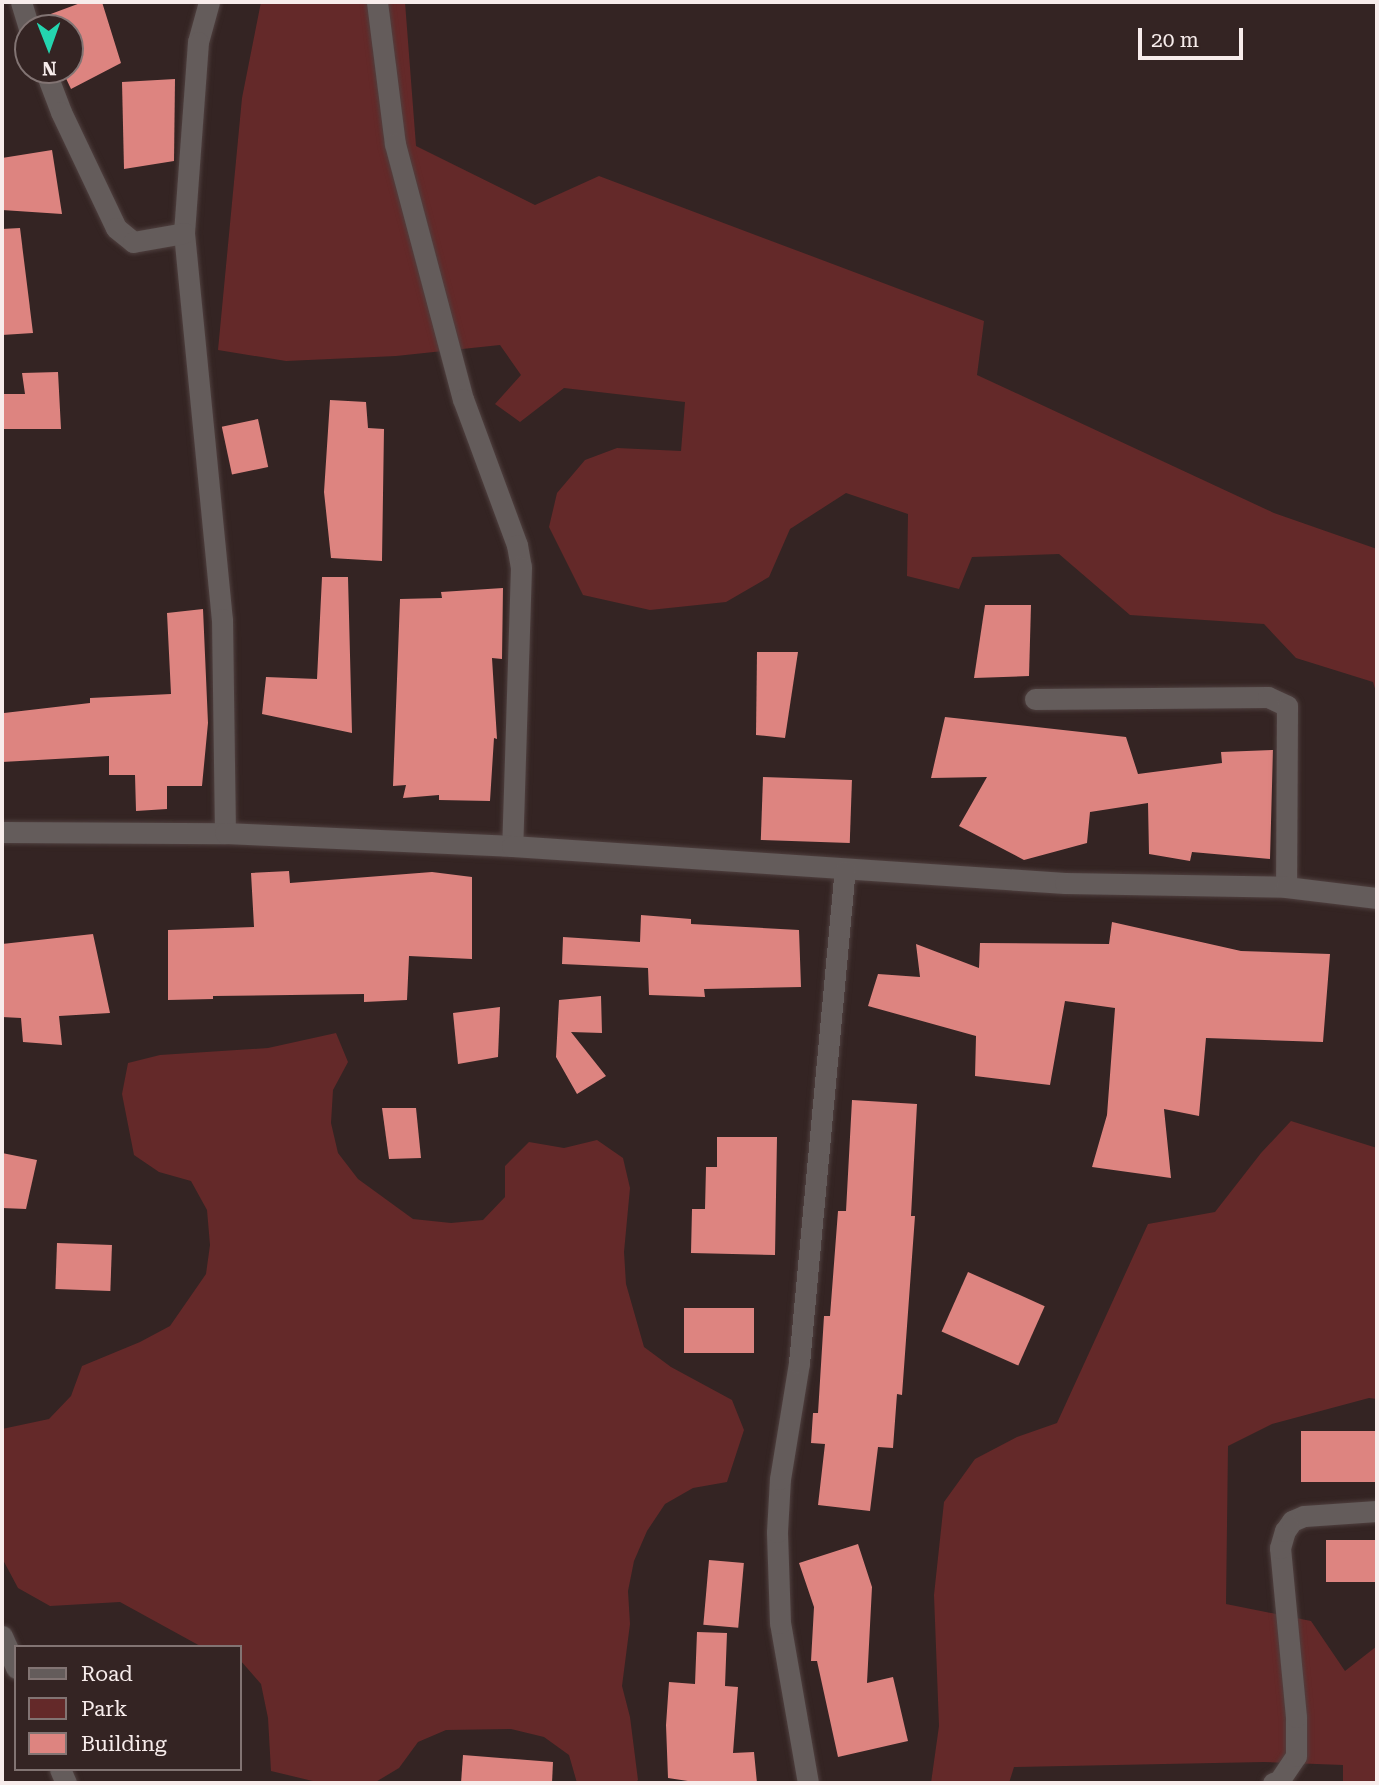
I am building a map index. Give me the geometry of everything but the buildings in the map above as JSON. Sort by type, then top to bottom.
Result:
[{"type":"street","points":[[209,2],[197,54],[184,233],[222,619],[225,833]]},
{"type":"street","points":[[377,2],[396,144],[463,399],[517,545],[521,567],[512,846]]},
{"type":"street","points":[[50,84],[116,228],[134,242],[184,233]]},
{"type":"street","points":[[1035,699],[1268,697],[1287,706],[1286,887]]},
{"type":"street","points":[[2,832],[225,833],[512,846],[845,871],[1065,883],[1286,887],[1377,898]]},
{"type":"street","points":[[808,1783],[780,1623],[777,1532],[780,1479],[800,1350],[845,871]]},
{"type":"street","points":[[1273,1783],[1279,1781],[1296,1756],[1296,1717],[1280,1548],[1285,1531],[1292,1521],[1304,1516],[1377,1511]]},
{"type":"street","points":[[2,1636],[14,1663]]},
{"type":"green space","points":[[261,2],[405,2],[416,146],[535,205],[599,176],[984,321],[977,375],[1274,513],[1377,549],[1377,695],[1373,682],[1296,658],[1264,624],[1130,615],[1059,554],[972,557],[959,589],[907,576],[908,514],[846,493],[790,529],[769,577],[726,602],[650,610],[583,595],[549,527],[557,493],[585,460],[617,448],[681,451],[685,402],[564,388],[520,422],[495,404],[521,375],[500,345],[396,356],[286,361],[218,350],[242,98]]},
{"type":"green space","points":[[336,1033],[348,1062],[333,1090],[331,1123],[338,1153],[358,1179],[413,1219],[451,1223],[483,1220],[505,1197],[505,1166],[529,1142],[564,1148],[597,1140],[623,1158],[630,1188],[624,1252],[626,1284],[644,1347],[671,1367],[732,1400],[744,1430],[727,1482],[693,1488],[665,1504],[647,1531],[634,1561],[628,1591],[630,1624],[622,1686],[630,1717],[638,1780],[635,1783],[577,1783],[569,1755],[544,1737],[511,1729],[446,1730],[418,1742],[399,1768],[374,1783],[321,1783],[271,1771],[268,1718],[261,1684],[242,1662],[242,1645],[198,1645],[120,1602],[50,1606],[18,1588],[2,1558],[2,1429],[49,1419],[71,1396],[82,1366],[140,1342],[170,1326],[206,1274],[210,1245],[207,1210],[191,1181],[159,1172],[134,1155],[122,1094],[128,1063],[160,1055],[268,1048]]},
{"type":"green space","points":[[1291,1121],[1377,1148],[1377,1399],[1369,1398],[1272,1424],[1228,1446],[1226,1604],[1311,1621],[1345,1671],[1377,1646],[1377,1783],[1343,1783],[1343,1765],[1264,1762],[1014,1767],[1009,1783],[931,1783],[939,1726],[934,1595],[944,1502],[975,1459],[1017,1437],[1057,1423],[1148,1224],[1215,1212],[1261,1153]]}]
